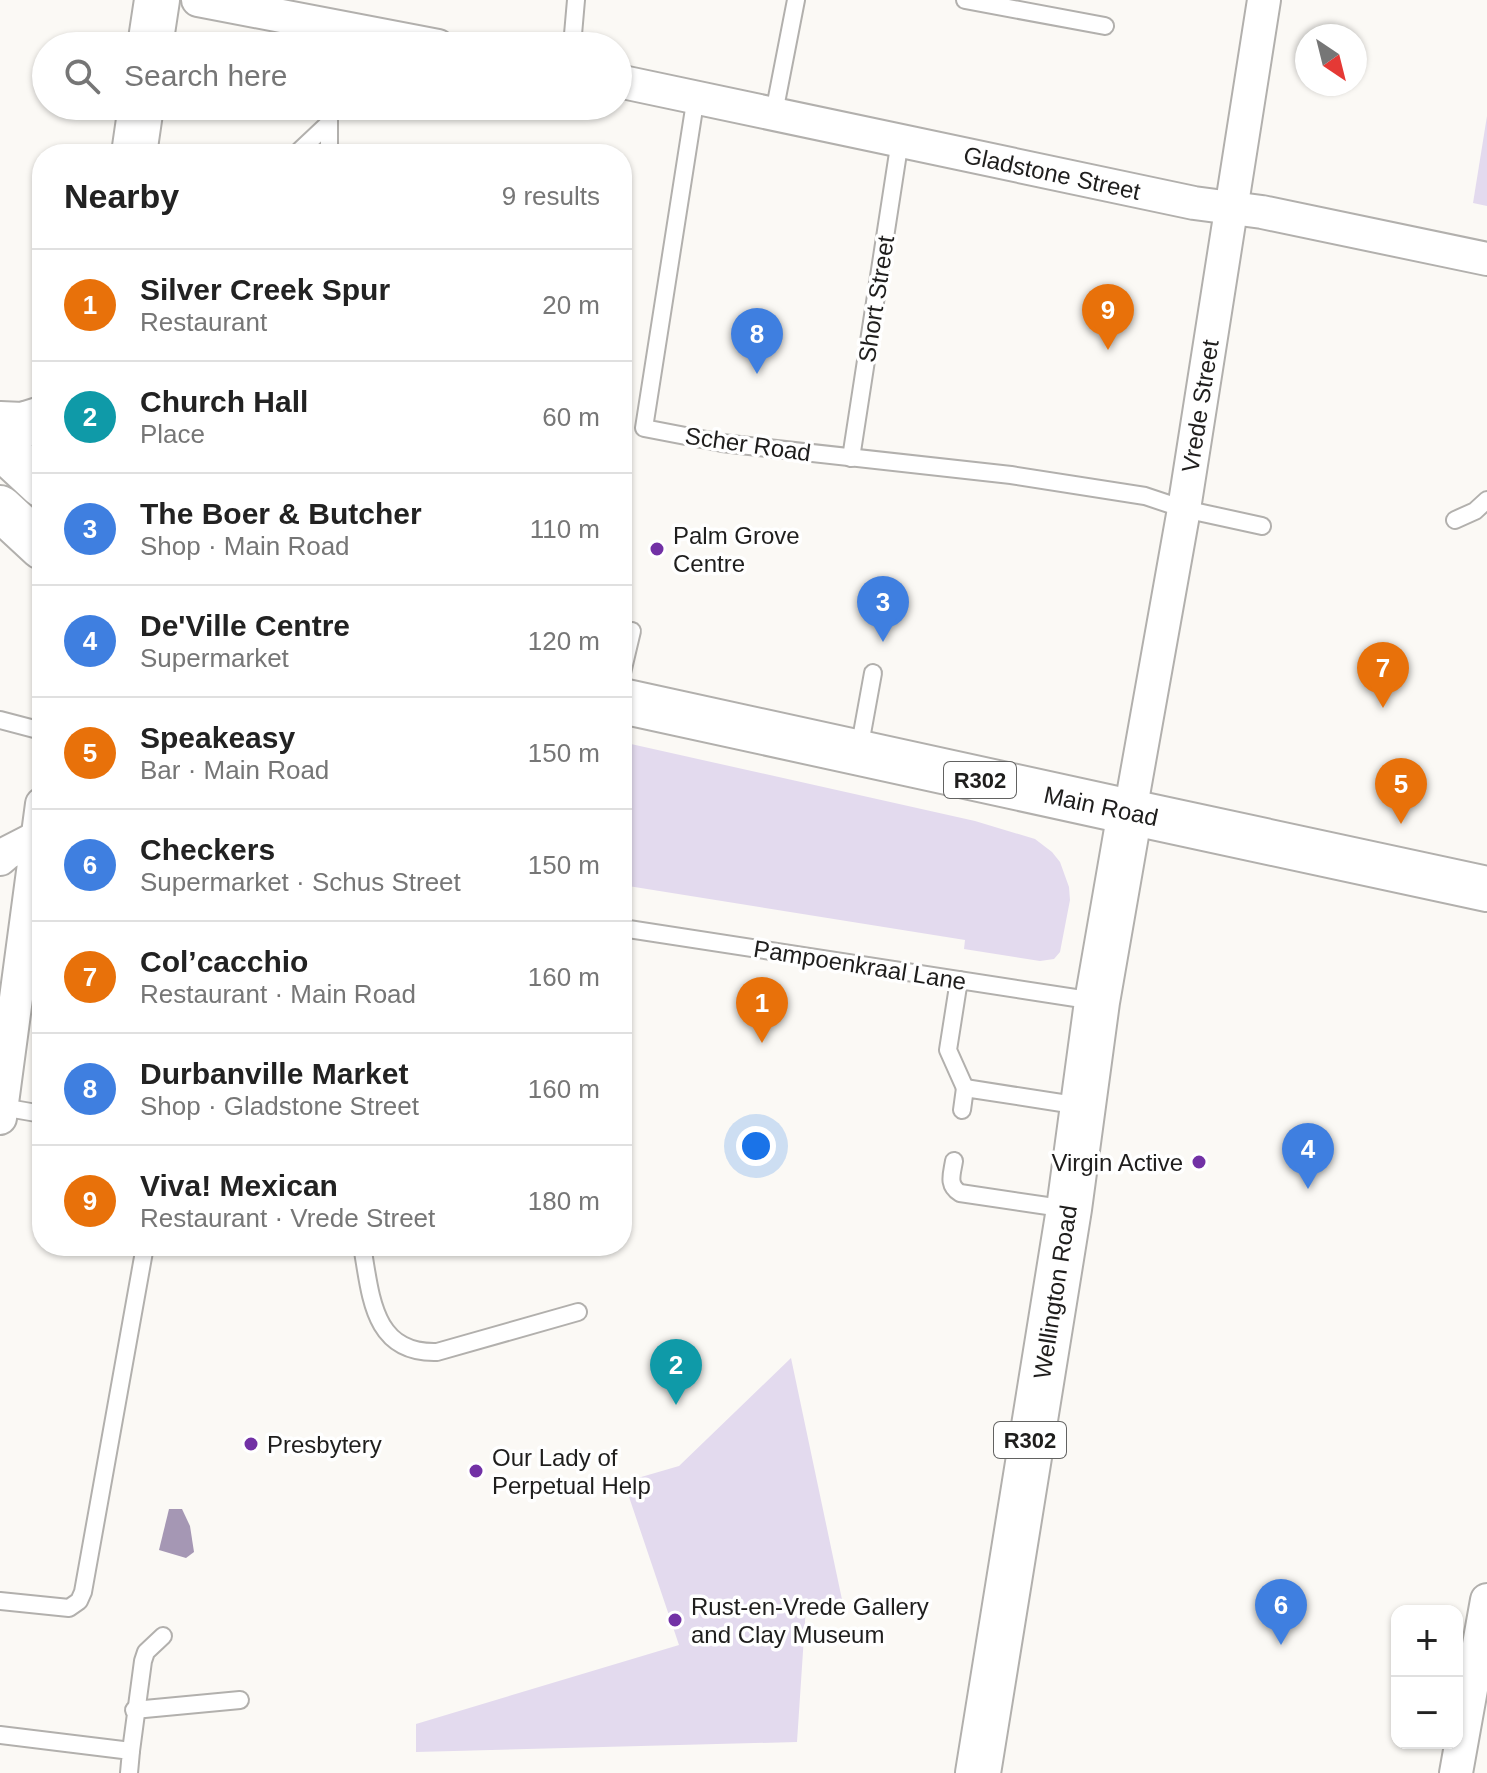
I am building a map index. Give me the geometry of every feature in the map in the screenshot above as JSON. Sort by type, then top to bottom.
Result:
[{"type":"main road","points":[[152,32],[157,0]]},
{"type":"main road","points":[[135,144],[139,120]]},
{"type":"main road","points":[[0,424],[32,422]]},
{"type":"main road","points":[[0,446],[32,476]]},
{"type":"main road","points":[[0,508],[32,538]]},
{"type":"main road","name":"Main Road","points":[[632,703],[1487,889]]},
{"type":"main road","name":"Wellington Road","points":[[978,1773],[1069,1209],[1097,1002],[1130,812]]},
{"type":"street","points":[[198,0],[245,4],[318,32]]},
{"type":"street","name":"Vrede Street","points":[[1130,812],[1184,509],[1232,208],[1259,1]]},
{"type":"street","name":"Gladstone Street","points":[[632,84],[1194,203],[1262,212],[1487,259]]},
{"type":"street","points":[[0,859],[32,841]]},
{"type":"street","points":[[1,1113],[32,894]]},
{"type":"street","points":[[1456,1773],[1487,1600]]},
{"type":"lane","points":[[573,32],[576,0]]},
{"type":"lane","points":[[774,113],[796,0]]},
{"type":"lane","points":[[965,0],[1105,26]]},
{"type":"lane","name":"Scher Road","points":[[696,96],[644,428],[722,443],[1011,475],[1145,496],[1184,509],[1262,526]]},
{"type":"lane","points":[[304,144],[324,120]]},
{"type":"lane","points":[[329,120],[329,144]]},
{"type":"lane","name":"Short Street","points":[[851,458],[900,140]]},
{"type":"lane","points":[[1455,520],[1475,511],[1487,500]]},
{"type":"lane","points":[[858,753],[873,673]]},
{"type":"lane","points":[[0,720],[32,728]]},
{"type":"lane","name":"Pampoenkraal Lane","points":[[632,930],[1097,1002]]},
{"type":"lane","points":[[959,980],[948,1050],[965,1088],[962,1110]]},
{"type":"lane","points":[[965,1088],[1084,1106]]},
{"type":"lane","points":[[1,1113],[32,1114]]},
{"type":"lane","points":[[954,1161],[951,1181],[960,1193],[1069,1209]]},
{"type":"lane","points":[[0,1601],[69,1608],[79,1601],[83,1592],[143,1256]]},
{"type":"lane","points":[[364,1256],[376,1317],[395,1341],[416,1351],[437,1352],[578,1312]]},
{"type":"lane","points":[[129,1773],[134,1710],[146,1652],[163,1636]]},
{"type":"lane","points":[[134,1710],[240,1700]]},
{"type":"lane","points":[[0,1735],[131,1751]]},
{"type":"shaded area","points":[[1487,116],[1487,206],[1473,203]]},
{"type":"shaded area","points":[[632,744],[975,821],[1035,839],[1052,852],[1060,862],[1070,900],[1060,952],[1054,959],[1040,961],[964,949],[965,940],[632,887]]},
{"type":"shaded area","points":[[791,1358],[844,1609],[806,1606],[797,1742],[416,1752],[416,1724],[679,1645],[624,1482],[679,1466]]},
{"type":"shaded area","points":[[169,1509],[182,1509],[190,1526],[194,1552],[186,1558],[159,1550]]},
{"type":"place","name":"Viva! Mexican","points":[[1108,350]]},
{"type":"place","name":"Durbanville Market","points":[[757,374]]},
{"type":"place","name":"Palm Grove Centre","points":[[657,549]]},
{"type":"place","name":"The Boer & Butcher","points":[[883,642]]},
{"type":"place","name":"Col’cacchio","points":[[1383,708]]},
{"type":"place","name":"Speakeasy","points":[[1401,824]]},
{"type":"place","name":"Silver Creek Spur","points":[[762,1043]]},
{"type":"place","name":"Virgin Active","points":[[1199,1162]]},
{"type":"place","name":"De'Ville Centre","points":[[1308,1189]]},
{"type":"place","name":"Church Hall","points":[[676,1405]]},
{"type":"place","name":"Presbytery","points":[[251,1444]]},
{"type":"place","name":"Our Lady of Perpetual Help","points":[[476,1471]]},
{"type":"place","name":"Rust-en-Vrede Gallery and Clay Museum","points":[[675,1620]]},
{"type":"place","name":"Checkers","points":[[1281,1645]]}]
